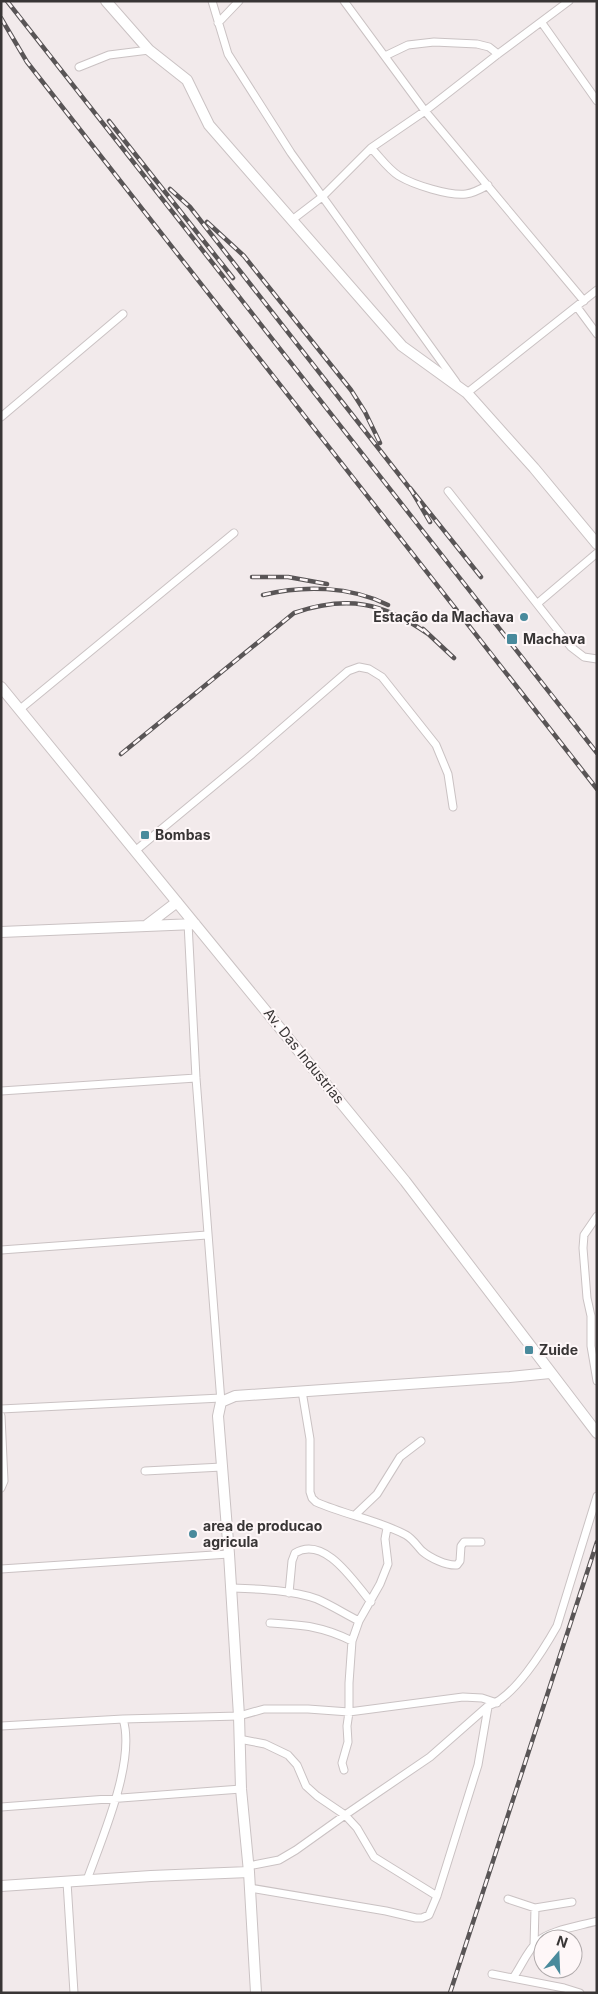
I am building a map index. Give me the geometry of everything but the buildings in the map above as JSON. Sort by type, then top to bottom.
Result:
[{"type":"street","points":[[106,1],[149,50],[187,80],[208,125],[402,346],[463,390]]},
{"type":"street","points":[[212,1],[228,54],[291,153],[322,197],[463,390],[534,468],[597,544]]},
{"type":"street","points":[[218,24],[239,1]]},
{"type":"street","points":[[344,1],[425,110],[584,301]]},
{"type":"street","points":[[555,1],[562,7]]},
{"type":"street","points":[[292,220],[322,197],[371,148],[425,110],[570,1]]},
{"type":"street","points":[[542,22],[597,100]]},
{"type":"street","points":[[385,56],[408,45],[434,42],[477,44],[489,48],[498,54]]},
{"type":"street","points":[[79,67],[109,55],[149,50]]},
{"type":"street","points":[[371,148],[398,176],[418,184],[446,192],[464,194],[475,192],[488,185]]},
{"type":"street","points":[[463,390],[577,307],[597,290]]},
{"type":"street","points":[[577,307],[597,334]]},
{"type":"street","points":[[1,417],[123,314]]},
{"type":"street","points":[[448,491],[571,647],[584,657],[597,659]]},
{"type":"street","points":[[19,710],[234,533]]},
{"type":"street","points":[[538,603],[597,553]]},
{"type":"street","points":[[135,851],[251,755],[348,670],[359,667],[369,669],[382,677],[436,745],[448,774],[452,807]]},
{"type":"street","name":"Av. Das Industrias","points":[[1,687],[177,902],[192,924],[405,1181],[597,1433]]},
{"type":"street","points":[[147,925],[177,902]]},
{"type":"street","points":[[1,932],[192,924],[196,1078],[221,1400],[218,1416],[229,1554],[239,1716],[241,1789],[250,1888],[256,1993]]},
{"type":"street","points":[[1,1091],[196,1078]]},
{"type":"street","points":[[597,1216],[584,1235],[582,1248],[587,1298],[591,1316],[591,1346],[597,1381]]},
{"type":"street","points":[[1,1250],[207,1235]]},
{"type":"street","points":[[1,1409],[221,1400],[235,1396],[302,1390],[550,1373]]},
{"type":"street","points":[[302,1390],[310,1438],[310,1486],[312,1498],[322,1505],[355,1515],[408,1536],[422,1551],[455,1566],[460,1562],[461,1546],[464,1542],[481,1542]]},
{"type":"street","points":[[1,1416],[4,1481],[1,1488]]},
{"type":"street","points":[[355,1515],[377,1494],[400,1457],[421,1441]]},
{"type":"street","points":[[145,1471],[222,1468]]},
{"type":"street","points":[[1,1886],[248,1869],[279,1860],[296,1850],[430,1757],[488,1706],[497,1704],[511,1692],[547,1645],[557,1626],[597,1496]]},
{"type":"street","points":[[344,1770],[342,1758],[348,1747],[346,1726],[349,1712],[352,1641],[359,1621],[371,1602],[388,1564],[385,1539],[387,1528]]},
{"type":"street","points":[[290,1593],[292,1561],[295,1553],[300,1550],[317,1550],[326,1553],[334,1559],[371,1602]]},
{"type":"street","points":[[1,1569],[229,1554]]},
{"type":"street","points":[[231,1588],[290,1593],[318,1600],[359,1621]]},
{"type":"street","points":[[270,1623],[311,1625],[352,1641]]},
{"type":"street","points":[[1,1726],[124,1718],[239,1716],[264,1710],[308,1709],[349,1712],[463,1697],[482,1698],[497,1704]]},
{"type":"street","points":[[250,1888],[293,1894],[416,1918],[429,1915],[437,1896],[478,1765],[488,1706]]},
{"type":"street","points":[[87,1880],[116,1798],[127,1740],[124,1718]]},
{"type":"street","points":[[239,1739],[265,1744],[288,1755],[297,1765],[306,1786],[345,1815],[357,1828],[374,1858],[437,1896]]},
{"type":"street","points":[[1,1807],[241,1789]]},
{"type":"street","points":[[67,1882],[74,1993]]},
{"type":"street","points":[[508,1899],[535,1908],[572,1902]]},
{"type":"street","points":[[534,1929],[535,1908]]},
{"type":"street","points":[[570,1929],[597,1922]]},
{"type":"street","points":[[514,1978],[533,1948]]},
{"type":"street","points":[[492,1974],[564,1988],[580,1993]]},
{"type":"railway","points":[[7,1],[597,753]]},
{"type":"railway","points":[[1,18],[27,62],[597,789]]},
{"type":"railway","points":[[109,121],[233,278]]},
{"type":"railway","points":[[170,189],[190,207],[411,490]]},
{"type":"railway","points":[[207,222],[244,256],[351,390],[365,412],[380,443]]},
{"type":"railway","points":[[430,522],[410,488],[481,577]]},
{"type":"railway","points":[[252,577],[288,577],[327,584]]},
{"type":"railway","points":[[263,595],[294,590],[327,589],[358,594],[388,605]]},
{"type":"railway","points":[[121,754],[294,613],[331,604],[348,603],[364,605],[396,615],[428,634]]},
{"type":"railway","points":[[423,629],[454,658]]},
{"type":"railway","points":[[450,1993],[597,1542]]},
{"type":"place","name":"Estação da Machava","points":[[524,617]]},
{"type":"place","name":"Machava","points":[[512,639]]},
{"type":"place","name":"Bombas","points":[[145,835]]},
{"type":"place","name":"Zuide","points":[[529,1350]]},
{"type":"place","name":"area de producao agricula","points":[[193,1534]]}]
